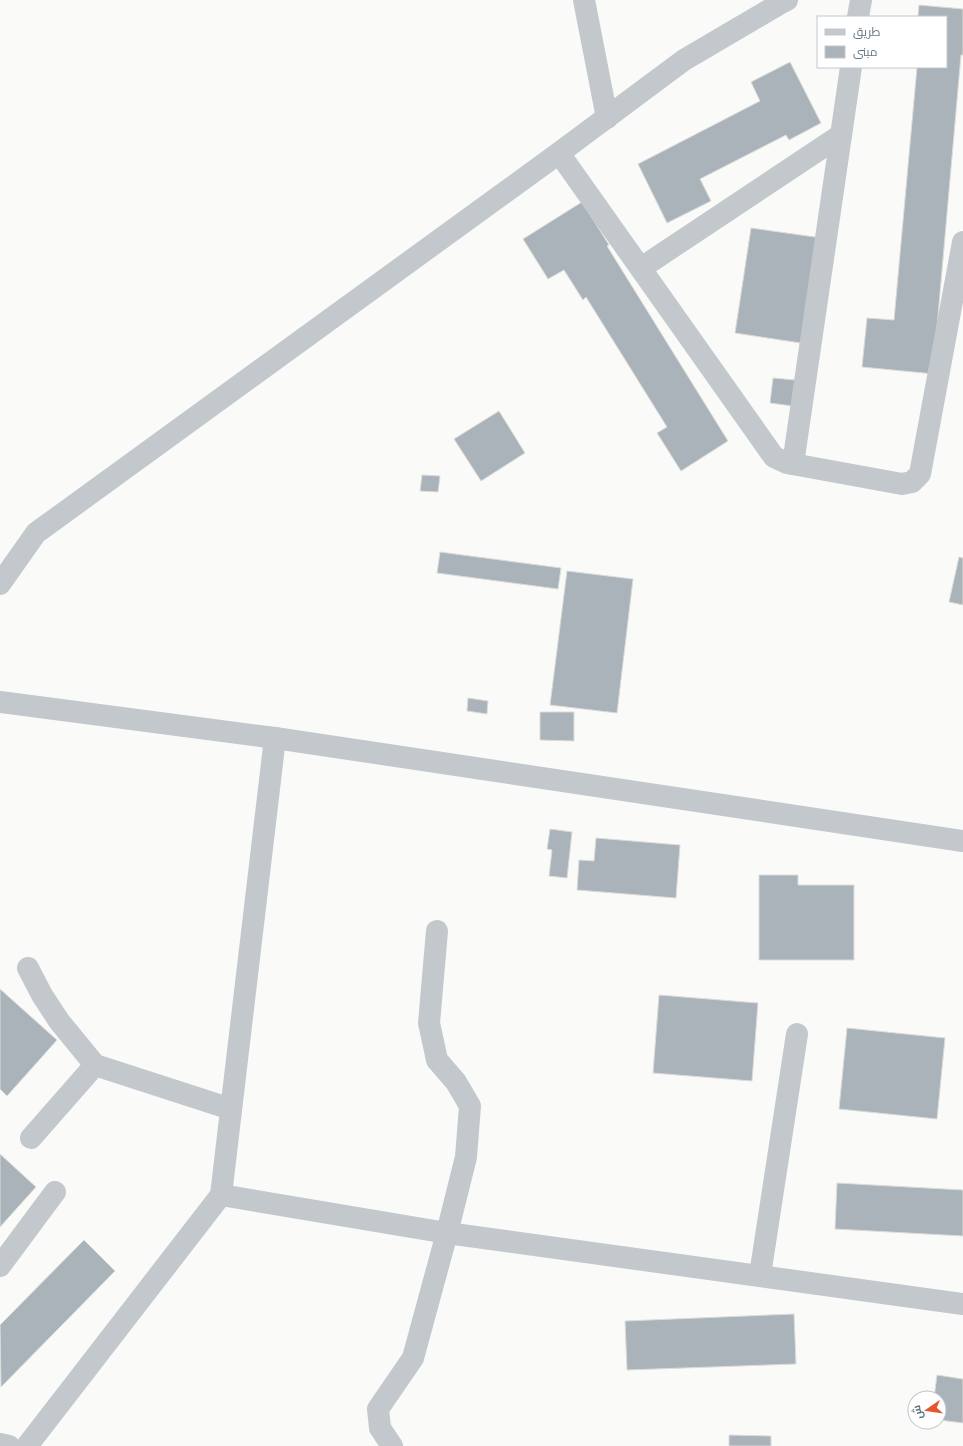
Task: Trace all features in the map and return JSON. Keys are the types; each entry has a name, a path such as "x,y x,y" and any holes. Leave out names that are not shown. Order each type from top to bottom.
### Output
{"street":[{"path":"584,0 607,118"},
{"path":"0,584 36,533 607,118 684,60 787,0"},
{"path":"858,16 861,0"},
{"path":"793,464 851,68"},
{"path":"641,268 841,136"},
{"path":"559,153 774,457 793,464 902,484 912,482 920,474 963,242"},
{"path":"0,702 275,738 963,841"},
{"path":"27,1446 221,1195 275,738"},
{"path":"392,1446 380,1428 378,1409 413,1358 448,1233 466,1157 470,1106 456,1082 438,1060 429,1023 438,931"},
{"path":"28,968 42,995 59,1021 95,1065 231,1109"},
{"path":"760,1275 797,1034"},
{"path":"31,1138 95,1065"},
{"path":"0,1266 55,1192"},
{"path":"221,1195 448,1233 963,1304"},
{"path":"0,1444 9,1446"}],"building":[{"path":"919,5 963,9 963,55 961,55 934,374 862,367 867,318 894,320 917,68 947,68 947,16 918,16"},
{"path":"790,62 821,123 789,140 786,135 700,179 711,201 667,223 638,164 760,101 751,82"},
{"path":"582,202 609,245 607,246 728,441 681,471 657,433 667,427 586,297 583,300 564,270 548,279 523,239"},
{"path":"751,228 822,238 807,344 735,333"},
{"path":"773,378 795,380 792,406 770,403"},
{"path":"499,411 525,453 481,481 454,439"},
{"path":"422,475 440,476 438,492 420,491"},
{"path":"440,552 561,568 558,589 437,573"},
{"path":"959,557 963,558 963,605 949,602"},
{"path":"567,571 633,579 617,713 550,705"},
{"path":"468,698 488,701 487,714 467,711"},
{"path":"540,712 574,712 574,741 540,740"},
{"path":"550,829 572,832 567,878 549,876 552,850 547,849"},
{"path":"596,838 680,845 676,898 577,890 579,860 594,861"},
{"path":"759,875 798,875 798,885 854,885 854,960 759,960"},
{"path":"0,989 57,1040 7,1096 0,1089"},
{"path":"659,995 758,1003 752,1081 653,1073"},
{"path":"847,1028 945,1038 937,1119 839,1109"},
{"path":"0,1154 36,1187 0,1227"},
{"path":"837,1183 963,1190 963,1236 835,1229"},
{"path":"84,1240 115,1271 1,1387 0,1325"},
{"path":"794,1314 796,1364 627,1370 625,1321"},
{"path":"937,1375 963,1379 963,1423 947,1421 947,1390 935,1390"},
{"path":"729,1435 771,1436 771,1446 729,1446"}]}
